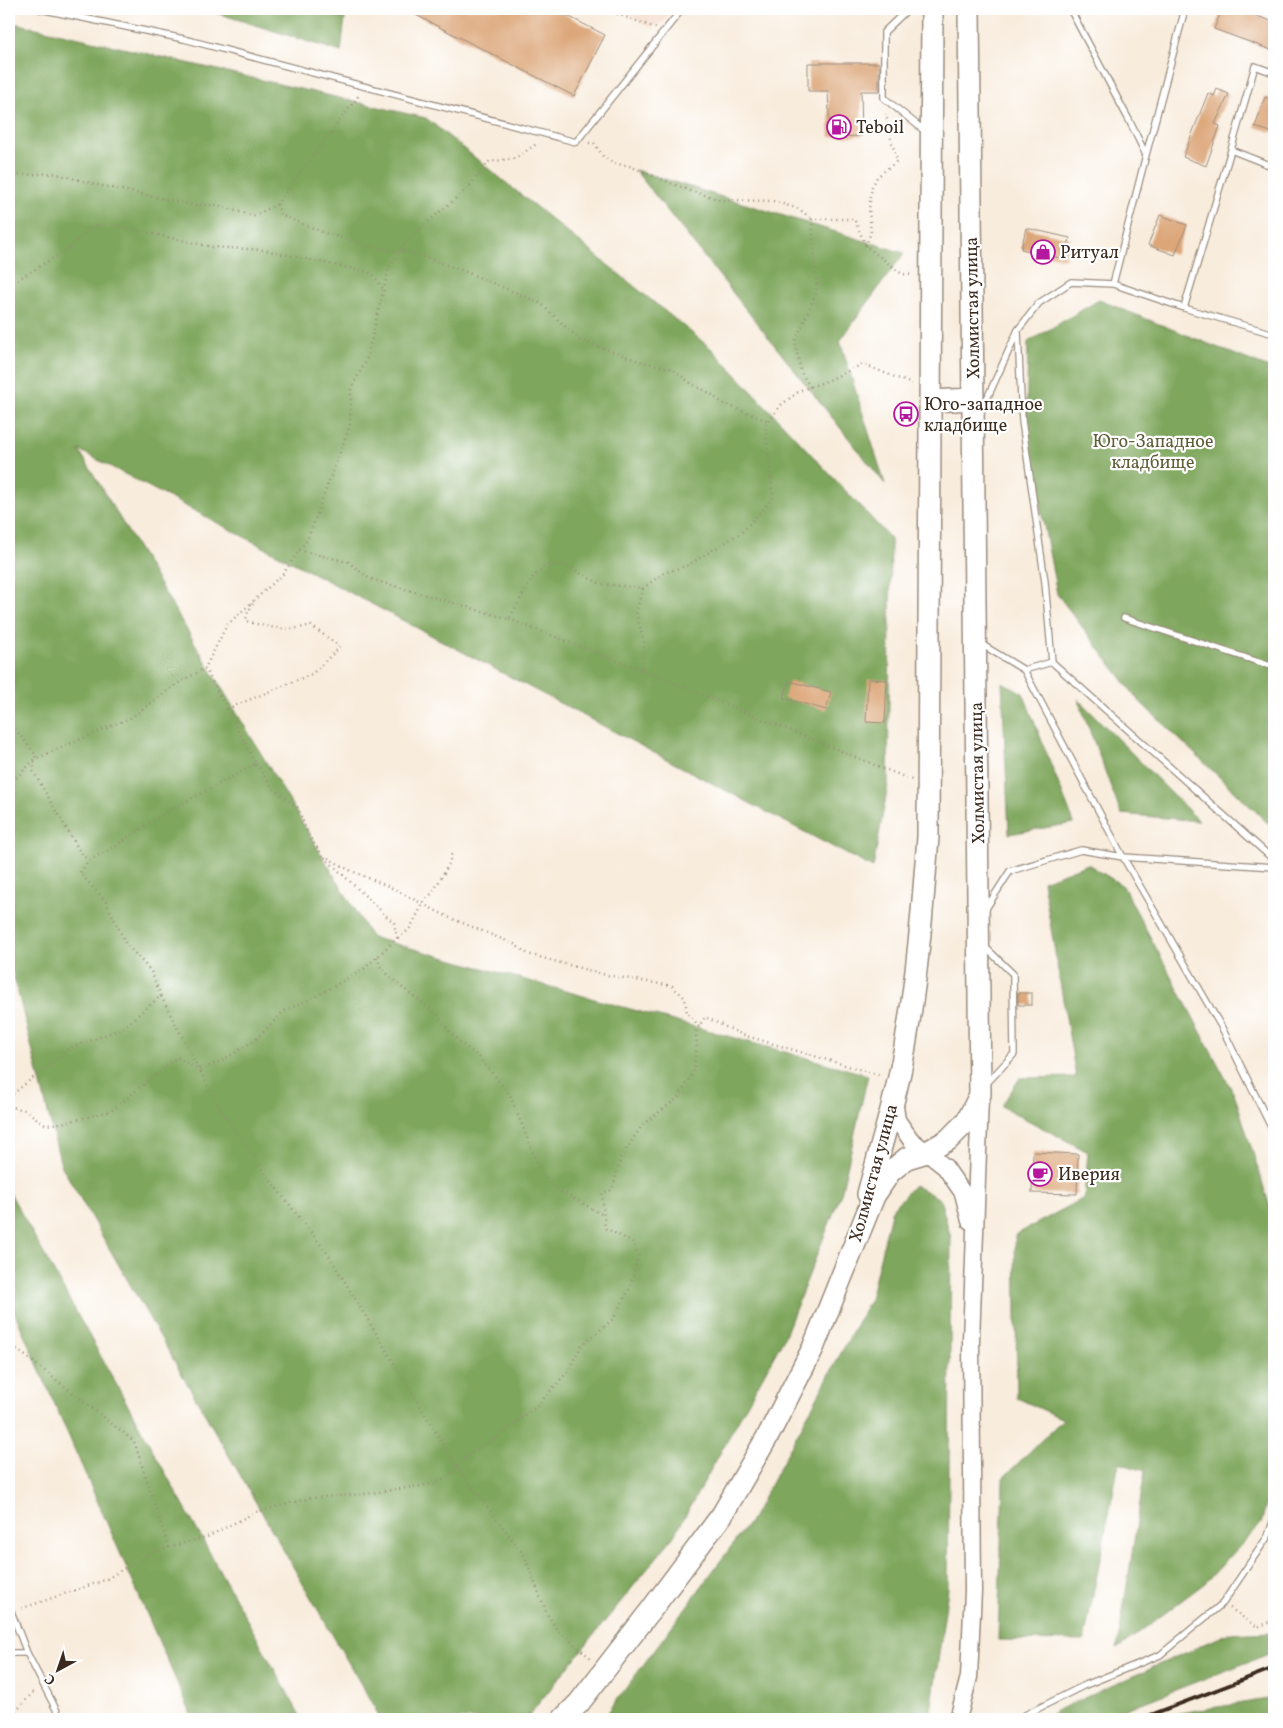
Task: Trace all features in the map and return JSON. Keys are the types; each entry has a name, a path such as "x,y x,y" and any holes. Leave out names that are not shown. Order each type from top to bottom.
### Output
{"highway":[{"name":"Холмистая улица","path":"852,1252 896,1090 907,1035 922,921 928,837 932,9"},
{"name":"Холмистая улица","path":"852,1252 874,1196 890,1172 907,1158 926,1152 948,1140 967,1121 980,1093 968,9"},
{"path":"930,396 973,399"},
{"path":"562,1719 579,1703 605,1670 722,1515 769,1434 813,1348 852,1252"}],"main road":[{"path":"896,1090 897,1120 911,1140 944,1167 962,1193 970,1218 975,1258"},
{"path":"958,1719 969,1677 973,1591 972,1340 980,1093"}],"lane":[{"path":"40,9 184,39 576,142 682,9"},
{"path":"908,9 884,32 884,98 931,136"},
{"path":"1112,284 1185,9"},
{"path":"1071,10 1146,155"},
{"path":"1184,308 1256,66 1274,73"},
{"path":"1230,150 1274,167"},
{"path":"973,430 1018,330 1039,303 1071,282 1112,284 1184,308 1274,334"},
{"path":"1018,330 1022,421 1045,582 1052,662 1274,860"},
{"path":"1124,618 1274,667"},
{"path":"975,640 1024,670 1123,857 1222,1028 1272,1128 1274,1138"},
{"path":"1024,670 1052,662"},
{"path":"978,920 1010,871 1081,850 1123,857 1274,867"},
{"path":"978,942 1013,974 1014,1045 1014,1054 980,1093"},
{"path":"1017,1719 1083,1686 1160,1654 1223,1603 1268,1536 1274,1519"},
{"path":"10,1609 27,1653 60,1719"},
{"path":"9,1654 27,1653"}],"path":[{"path":"603,9 665,31"},
{"path":"9,176 54,173 94,184 192,205 216,205 254,216 277,204 366,87"},
{"path":"866,246 871,232 868,209 872,187 877,177 898,161 889,132 884,98"},
{"path":"9,785 35,759 132,717 177,684 205,668 227,625 283,574 308,538 350,425 351,388 366,361 388,268 410,237 468,188 488,162 516,158 531,147 553,136"},
{"path":"576,142 594,143 603,156 614,164 627,165 688,190 721,200 773,201 799,209 812,219 854,219 866,246 902,274 930,277"},
{"path":"277,204 281,215 325,233 380,249 400,251 464,271 540,303 580,340 639,361 673,369 693,385 710,393 722,403 768,421"},
{"path":"810,387 801,372 795,342 817,291 812,219"},
{"path":"9,286 68,249 93,224 114,226 212,247 264,250 372,273 383,289"},
{"path":"642,670 644,642 636,612 643,588 664,573 688,565 742,532 773,498 765,425 781,405 801,390 863,364 930,396"},
{"path":"299,550 348,562 370,579 509,619 642,670 928,787"},
{"path":"509,619 533,577 547,565 564,565 601,584 643,588"},
{"path":"227,709 312,674 338,649 338,646 310,625 298,630 277,629 246,621 247,614 257,597"},
{"path":"205,668 256,764 273,788 298,807 310,838 323,856 394,923 397,938"},
{"path":"9,721 36,755 32,771 79,850 88,860"},
{"path":"256,764 163,814 114,847 88,860 80,873 106,902 126,944 151,971 161,996 218,1106 273,1184 328,1254 457,1467 524,1556 547,1614 558,1631 605,1670"},
{"path":"199,1070 220,1062 255,1040 284,1011 315,997 365,968 397,938 409,930 422,904 433,892 449,864 452,852"},
{"path":"323,856 448,917 514,944 528,954 606,974 672,986 685,998 687,1013 698,1026"},
{"path":"377,957 381,968 400,986 437,1014 448,1030 478,1056 510,1095 540,1170 555,1188 604,1215"},
{"path":"9,1097 70,1048 121,1029 161,996"},
{"path":"10,1609 105,1580 152,1552 207,1538 256,1512 310,1498 365,1494 432,1484 449,1476 468,1456 500,1435 537,1406 568,1371 581,1346 613,1319 630,1288 638,1256 634,1243 605,1228 602,1193 612,1190 620,1158 642,1125 678,1098 693,1073 697,1046 696,1031 705,1017 743,1035 896,1090"},
{"path":"9,1106 25,1110 46,1125 67,1122 111,1111 177,1057 199,1070"},
{"path":"9,1344 134,1441 169,1548"},
{"path":"1223,1603 1257,1626 1274,1621"},
{"path":"9,1719 42,1682"}],"shaded area":[{"path":"621,9 673,9 661,24 650,28"}],"green space":[{"path":"204,9 346,9 341,52"},
{"path":"9,24 19,24 426,118 713,350 891,539 888,785 873,868 79,450 371,937 868,1075 841,1194 784,1338 674,1536 526,1719 381,1719 61,1165 9,957"},
{"path":"635,170 904,253 840,341 885,484"},
{"name":"Юго-Западное кладбище","path":"1099,300 1274,370 1274,829 1139,701 1057,594 1026,431 1028,342"},
{"path":"1002,682 1023,693 1074,823 1009,834"},
{"path":"1078,699 1199,821 1121,814"},
{"path":"1088,864 1123,886 1235,1096 1271,1210 1274,1231 1274,1475 1261,1524 1205,1583 1117,1649 1145,1471 1119,1463 1084,1641 998,1640 1003,1478 1063,1419 1017,1398 1015,1235 1084,1198 1088,1152 1001,1106 1020,1078 1076,1077 1043,881"},
{"path":"914,1185 940,1199 951,1238 948,1589 930,1719 603,1719 753,1517 870,1299 892,1209"},
{"path":"9,1191 302,1719 193,1719 9,1300"},
{"path":"1274,1632 1274,1652 1100,1719 1046,1719 1055,1711 1227,1634"},
{"path":"1274,1698 1274,1719 1142,1719"}],"building":[{"path":"404,9 554,9 605,35 574,96"},
{"path":"1222,9 1237,9 1274,22 1274,51 1214,29"},
{"path":"808,63 879,63 879,91 861,91 862,136 830,137 828,91 808,91"},
{"path":"1217,89 1229,94 1215,124 1220,126 1206,166 1183,157 1208,93 1214,96"},
{"path":"1265,97 1274,100 1274,133 1255,127"},
{"path":"1160,215 1187,225 1175,255 1148,245"},
{"path":"1026,228 1070,238 1065,259 1021,249"},
{"path":"868,679 887,680 885,723 866,722"},
{"path":"789,681 831,692 826,710 784,698"},
{"path":"1018,993 1032,993 1032,1005 1018,1005"},
{"path":"1033,1152 1078,1154 1077,1194 1032,1193"}],"railway":[{"path":"1140,1719 1274,1668"}],"place":[{"name":"Teboil","path":"839,127"},
{"name":"Ритуал","path":"1043,252"},
{"name":"Юго-западное кладбище","path":"906,414"},
{"name":"Иверия","path":"1040,1174"}]}
